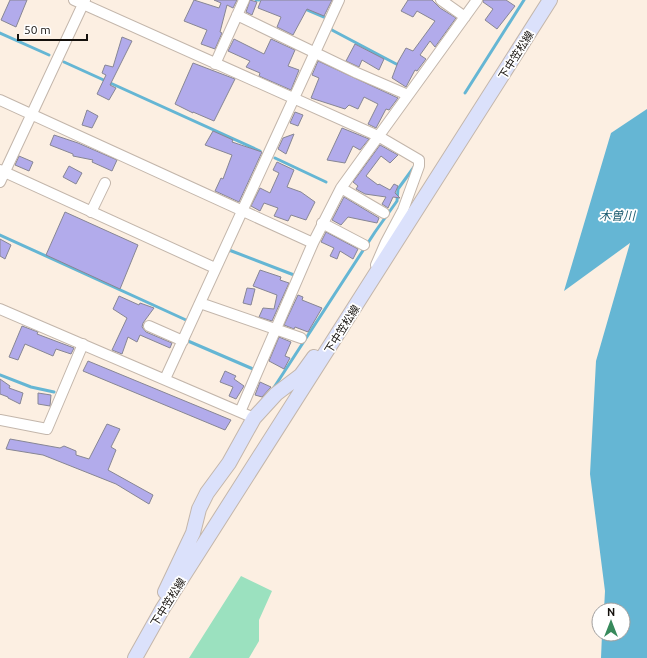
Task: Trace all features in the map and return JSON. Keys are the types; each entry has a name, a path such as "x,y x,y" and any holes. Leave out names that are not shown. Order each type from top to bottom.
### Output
{"main road":[{"name":"下中笠松線","path":"135,658 163,608 342,330 550,0"},
{"path":"163,608 163,594 193,533 199,509 207,493 229,463 254,418 276,394 301,375 330,336 342,330"}],"street":[{"path":"214,64 244,0"},
{"path":"165,380 339,0"},
{"path":"441,0 465,16"},
{"path":"240,412 322,223 341,188 477,0"},
{"path":"0,182 2,171 30,114 81,1 214,64 378,136 419,160 419,166 404,210 386,242 374,269 375,276"},
{"path":"237,15 357,73 408,95"},
{"path":"0,100 243,209 313,243"},
{"path":"2,171 215,268"},
{"path":"91,212 105,183"},
{"path":"341,188 384,213"},
{"path":"322,223 364,245"},
{"path":"200,303 301,338"},
{"path":"0,309 254,418"},
{"path":"149,326 183,341"},
{"path":"0,420 47,429 83,344"}],"green space":[{"path":"241,576 272,591 259,620 259,641 249,658 189,658"}],"water":[{"name":"木曽川","path":"647,109 647,658 601,658 602,642 631,642 631,602 604,602 605,591 590,474 596,361 630,243 564,291 611,133"}],"building":[{"path":"10,0 27,0 16,27 1,20"},
{"path":"194,0 219,8 221,3 214,0 237,0 233,8 227,5 220,32 222,33 215,49 201,44 207,30 184,21"},
{"path":"250,0 257,2 252,15 246,12"},
{"path":"261,0 332,0 324,16 307,9 293,35 277,27 281,17 258,8"},
{"path":"408,0 432,0 440,8 456,18 435,47 430,41 420,55 426,59 417,71 415,70 406,87 392,78 398,62 406,48 413,51 435,21 417,11 413,17 401,11"},
{"path":"483,0 506,0 515,6 497,29 485,20 493,9 483,2"},
{"path":"122,37 132,41 110,85 116,88 109,100 97,94 106,75 102,73 105,65 113,67"},
{"path":"234,39 264,54 271,39 295,50 288,66 299,70 291,90 259,76 260,73 246,67 250,61 228,51"},
{"path":"355,44 384,59 379,70 362,60 359,67 346,61"},
{"path":"318,61 398,98 389,110 386,109 376,128 368,124 378,104 364,97 358,109 349,105 345,109 311,98 319,78 312,75"},
{"path":"193,63 235,79 214,121 175,104"},
{"path":"87,110 98,116 92,128 82,125"},
{"path":"295,112 303,115 298,126 290,123"},
{"path":"342,128 369,139 360,150 353,146 345,163 327,160"},
{"path":"213,131 233,140 232,142 262,152 239,202 215,191 221,178 223,179 232,155 205,145"},
{"path":"294,134 286,154 278,149 283,138"},
{"path":"54,135 78,143 117,160 112,171 92,162 93,160 73,156 73,154 50,145"},
{"path":"380,145 398,155 390,163 381,156 366,176 378,185 379,184 390,190 394,184 398,186 395,193 400,198 393,197 388,208 382,204 386,197 365,194 356,189 358,186 353,182"},
{"path":"19,156 33,162 29,171 15,165"},
{"path":"277,162 294,170 287,187 301,192 315,202 306,220 291,215 288,221 274,216 278,208 264,203 260,211 251,206 260,188 270,193 279,173 273,170"},
{"path":"69,166 82,173 76,184 63,177"},
{"path":"344,197 379,218 377,223 348,217 341,225 332,220"},
{"path":"65,212 138,245 120,289 46,255"},
{"path":"326,232 358,249 353,259 340,251 337,259 330,256 334,248 321,242"},
{"path":"0,239 11,245 5,259 0,256"},
{"path":"260,270 281,277 280,280 289,283 272,321 259,317 263,308 274,309 277,295 253,286"},
{"path":"247,288 255,289 251,305 243,303"},
{"path":"298,295 303,297 302,300 322,308 308,332 284,325"},
{"path":"119,296 139,305 140,303 154,308 143,323 142,327 146,332 172,343 170,348 140,335 137,342 128,337 122,354 112,350 127,318 113,309"},
{"path":"22,326 38,332 37,334 74,348 71,354 56,349 53,356 25,344 18,360 9,357"},
{"path":"279,337 291,342 285,356 290,358 284,369 269,361"},
{"path":"88,361 231,420 225,430 83,371"},
{"path":"225,371 236,376 234,379 244,386 236,399 229,396 233,387 220,382"},
{"path":"0,379 10,386 9,388 23,393 20,404 0,394"},
{"path":"260,382 271,387 262,397 255,395"},
{"path":"38,393 51,395 50,406 38,404"},
{"path":"107,424 120,429 111,447 116,450 108,470 153,495 149,504 116,484 43,455 6,449 10,439 60,448 64,446 76,451 76,455 89,459"}],"waterway":[{"path":"465,93 524,0"},
{"path":"303,8 324,17"},
{"path":"331,28 330,29 400,66"},
{"path":"0,33 49,55"},
{"path":"64,62 260,151"},
{"path":"275,158 326,182"},
{"path":"273,389 375,232 397,201 398,189 414,167"},
{"path":"0,235 186,320"},
{"path":"228,252 229,250 294,275"},
{"path":"188,341 253,369"},
{"path":"0,375 31,387 54,392"}]}
